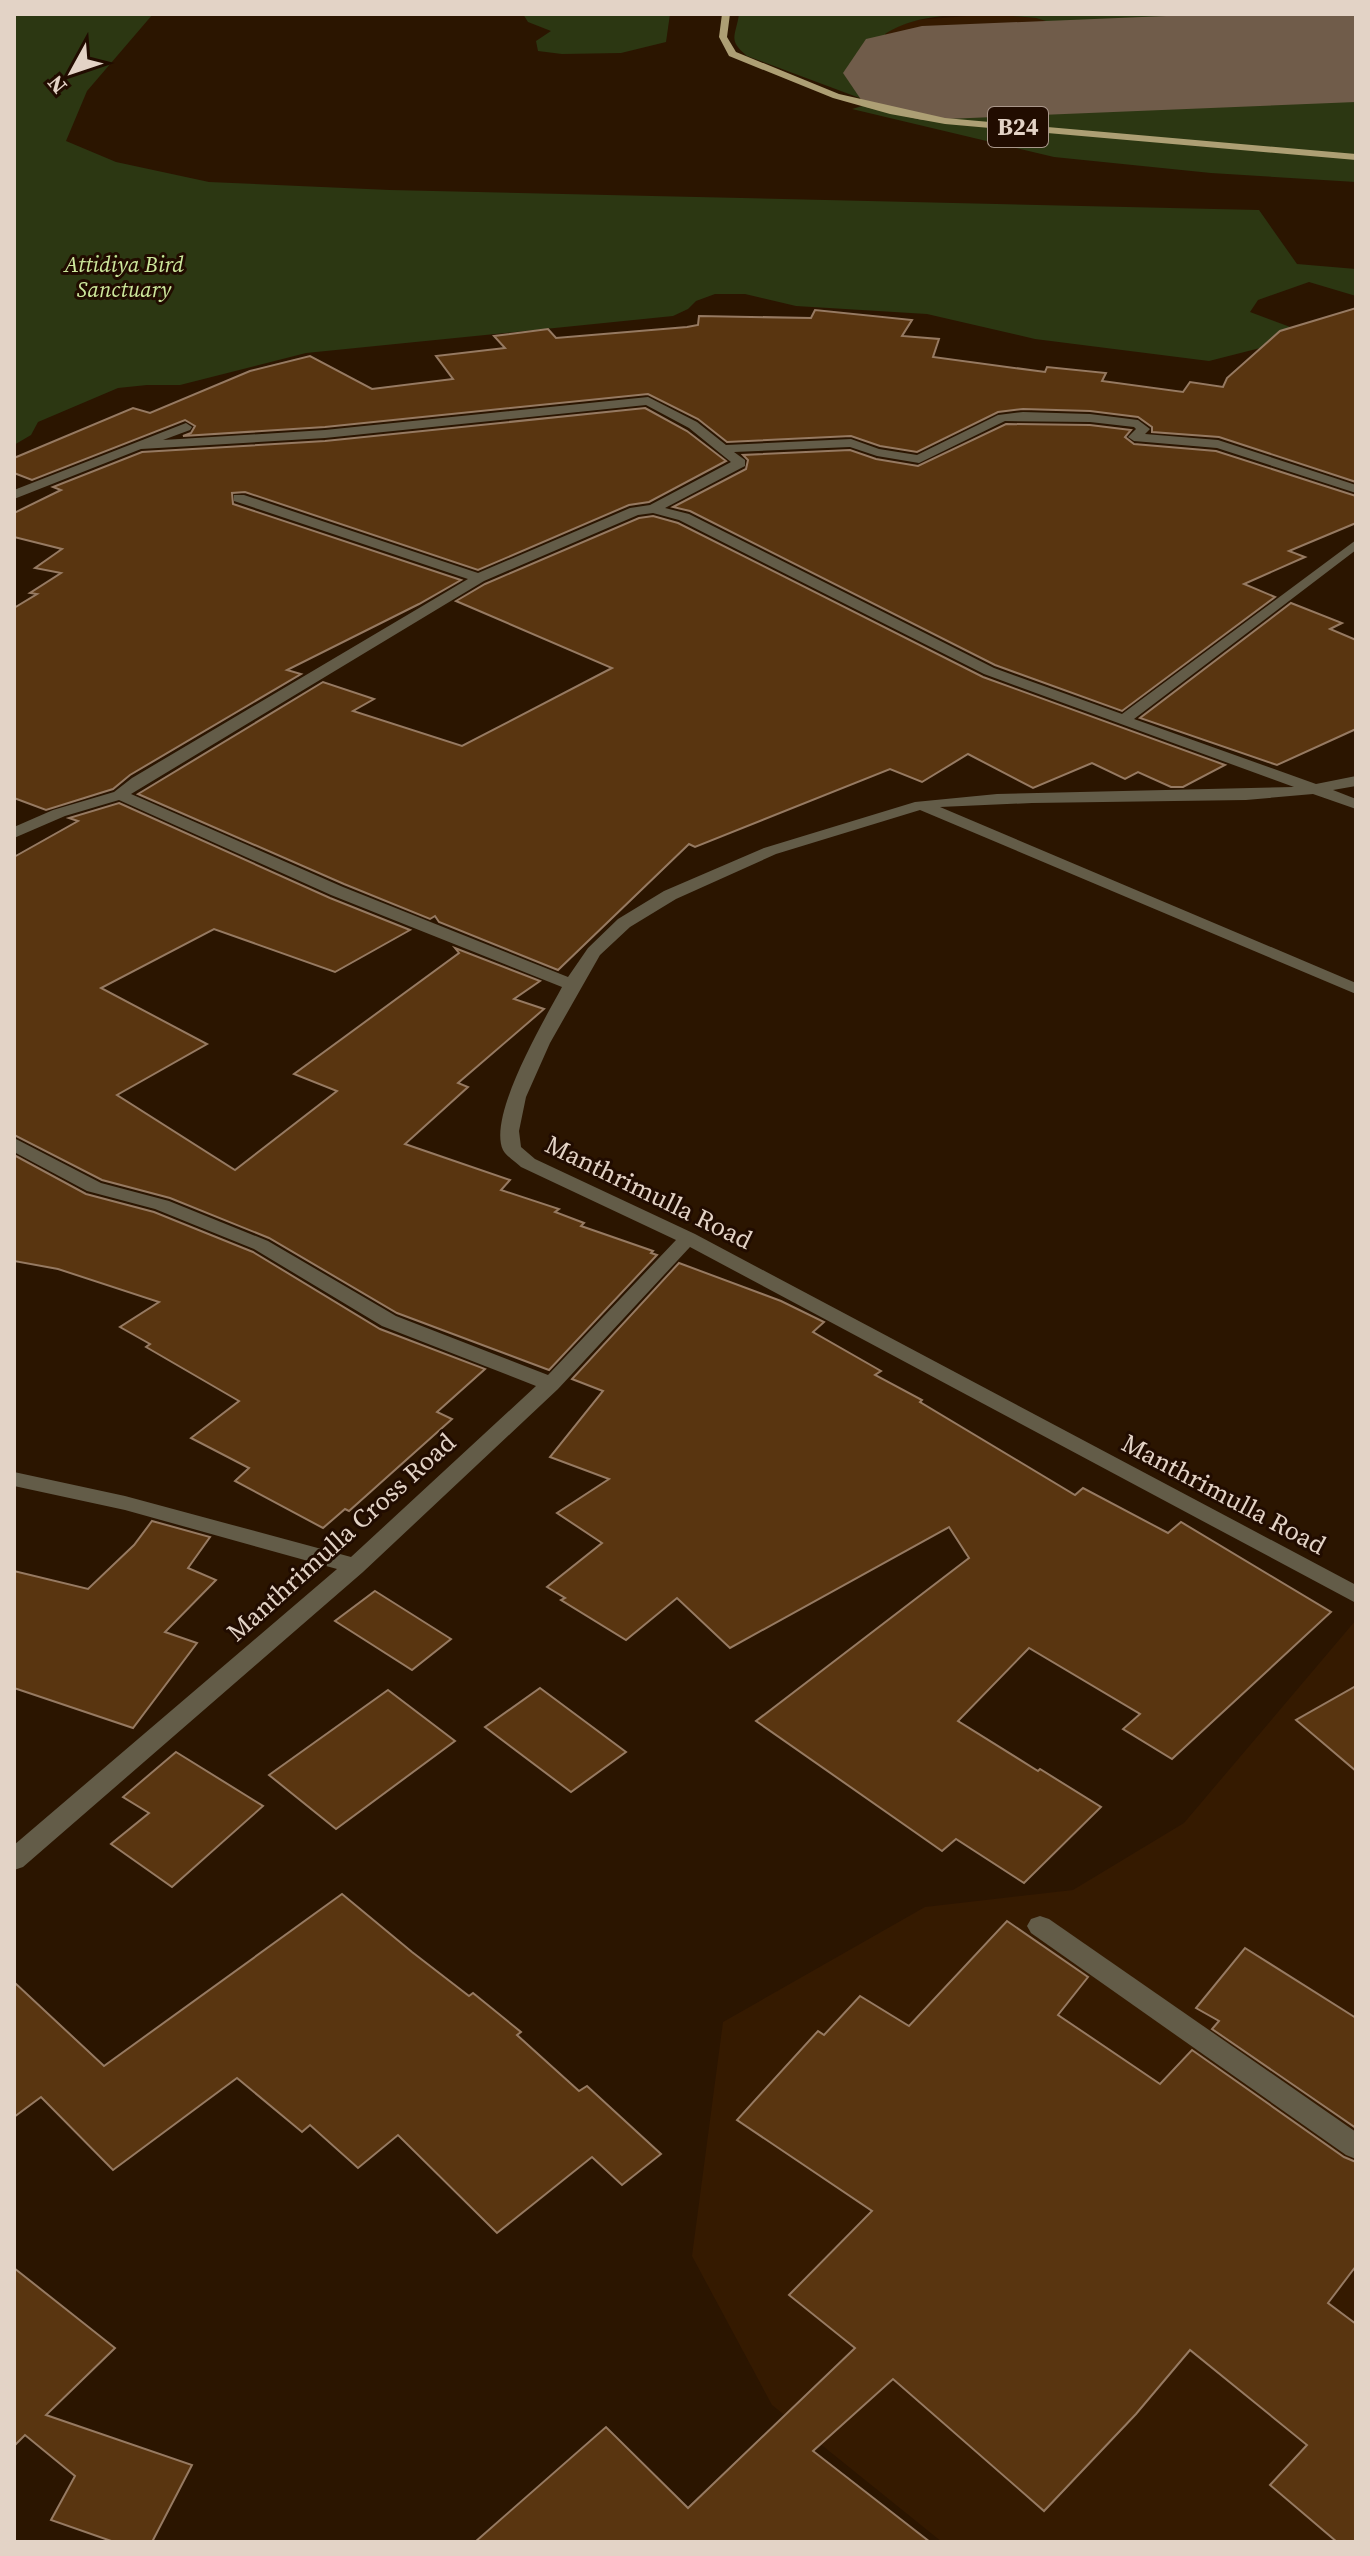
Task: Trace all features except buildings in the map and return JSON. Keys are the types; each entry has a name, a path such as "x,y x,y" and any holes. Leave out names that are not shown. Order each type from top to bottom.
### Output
{"main road":[{"name":"B24","path":"726,14 723,37 732,54 807,84 892,112 993,125 1356,157"}],"street":[{"path":"14,833 59,813 120,795 138,781 479,578 618,517 653,509 740,463 693,425 648,401 325,434 133,446"},
{"path":"722,449 851,443 877,452 919,459 1002,418 1090,418 1138,424 1144,429 1134,437 1218,444 1356,489"},
{"path":"14,495 186,427"},
{"path":"239,498 479,578"},
{"path":"653,509 684,517 989,671 1356,804"},
{"path":"1123,720 1356,544"},
{"path":"1319,790 1356,781"},
{"name":"Manthrimulla Road","path":"1319,790 1126,799 967,800 921,805 784,846 670,895 624,923 594,952 572,985 517,1097 510,1131 512,1149 528,1163 688,1238 1356,1595"},
{"path":"120,795 337,891 572,985"},
{"path":"921,805 1356,989"},
{"path":"14,1144 94,1187 162,1205 261,1245 389,1321 551,1384"},
{"name":"Manthrimulla Cross Road","path":"14,1860 355,1566 551,1384 688,1238"},
{"path":"14,1479 125,1503 355,1566"},
{"path":"1040,1926 1356,2147"}],"shaded area":[{"path":"990,14 1036,18 1071,26 1095,33 1113,44 893,53 885,43 885,34 897,26 918,20"},
{"path":"1356,1620 1356,2542 942,2542 772,2405 692,2256 723,2022 925,1907 1073,1890 1184,1823"}],"green space":[{"name":"Attidiya Bird Sanctuary","path":"14,14 153,14 87,91 66,141 116,162 209,182 390,190 1259,210 1297,264 1356,269 1356,296 1309,282 1258,300 1250,312 1301,331 1264,347 1209,361 1035,339 927,314 796,306 745,294 715,294 696,301 673,316 306,353 180,385 118,388 38,422 31,435 14,445"},
{"path":"523,14 670,14 666,42 621,53 562,54 538,51 536,41 551,31 528,22"},
{"path":"739,14 967,14 914,21 885,34 896,60 933,98 1356,81 1356,182 1211,173 1054,157 852,109 873,103 747,56 741,51 735,41"},
{"path":"990,14 1356,14 1356,29 1103,38 1036,18"}],"runway":[{"path":"922,73 1356,55"}]}
